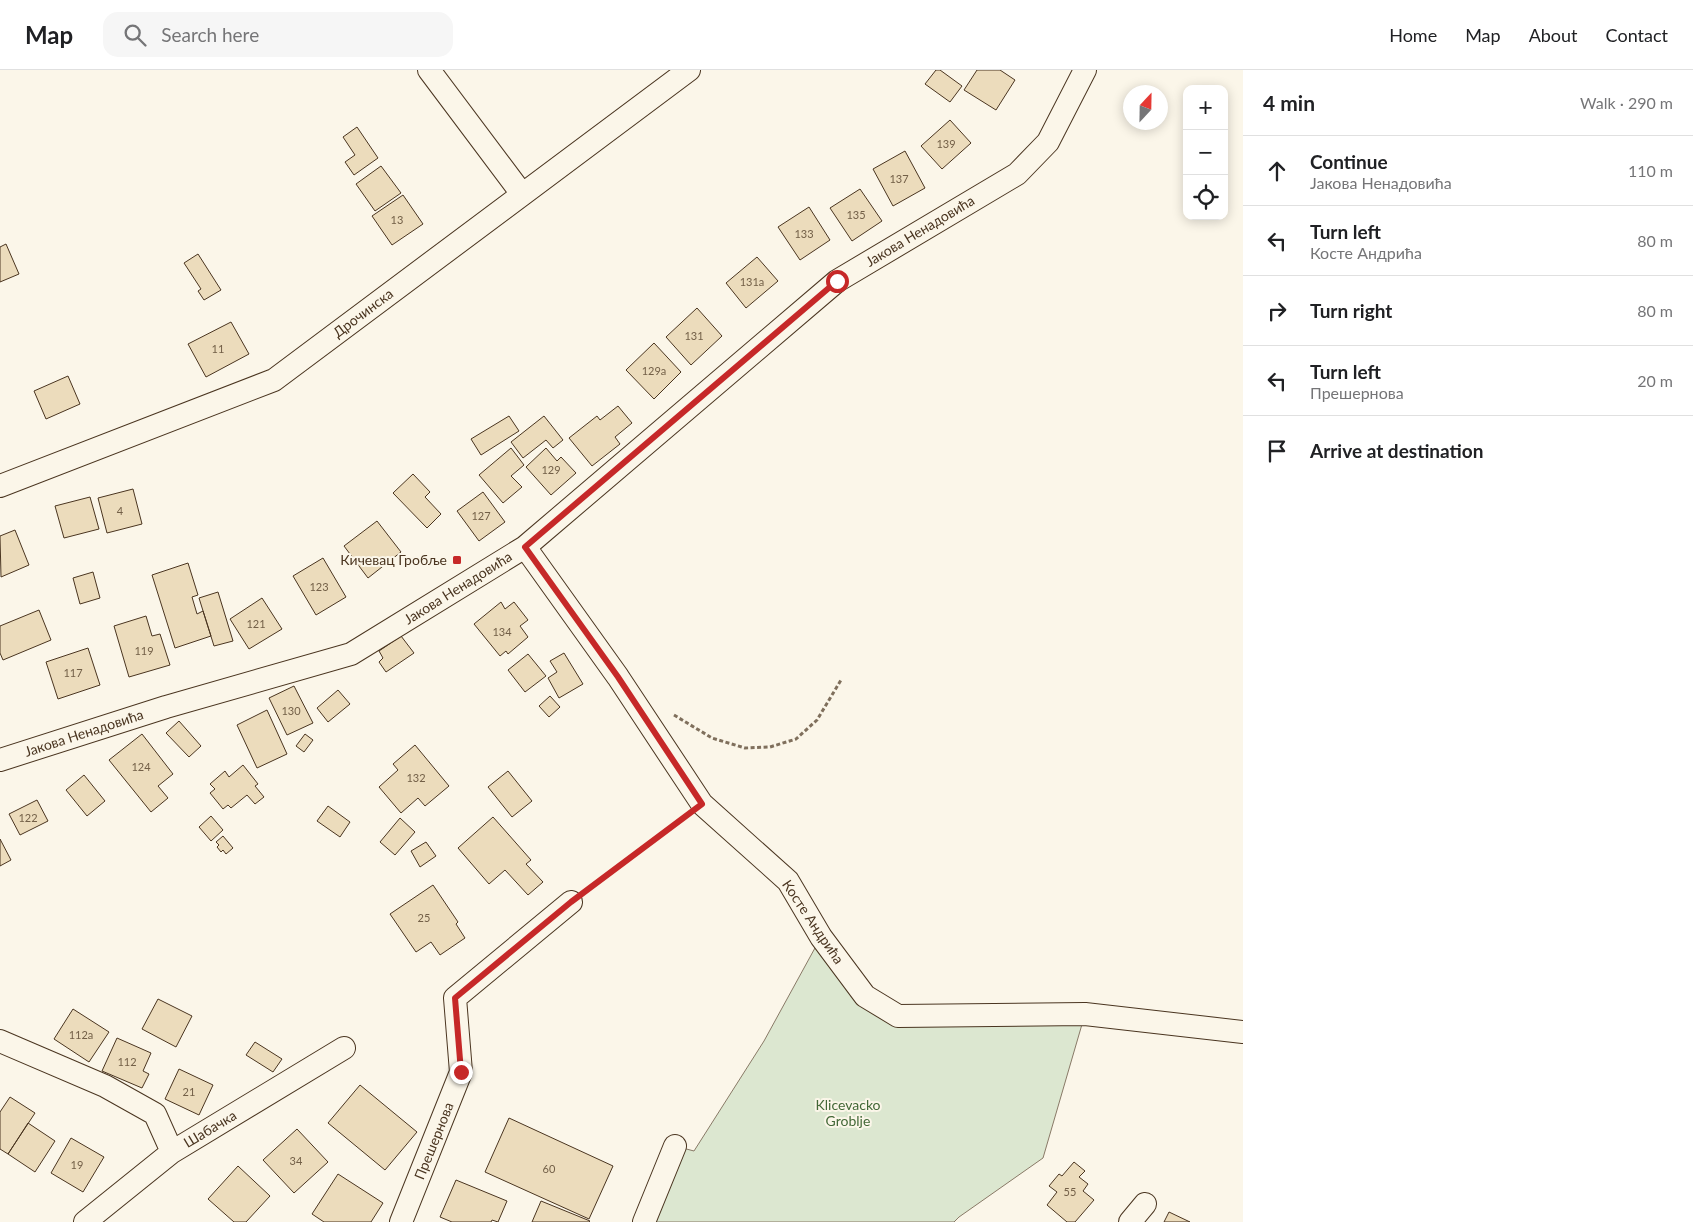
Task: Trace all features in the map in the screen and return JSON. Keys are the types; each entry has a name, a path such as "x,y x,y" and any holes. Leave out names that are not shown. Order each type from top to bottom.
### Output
{"street":[{"path":"429,70 522,194"},
{"name":"Дрочинска","path":"0,486 274,380 689,70"},
{"name":"Јакова Ненадовића","path":"0,760 166,707 351,654 525,547 837,281 1017,174 1048,142 1086,70"},
{"name":"Косте Андрића","path":"525,547 618,677 702,804 788,881 821,937 865,996 898,1016 1085,1014 1243,1032"},
{"name":"Прешернова","path":"401,1222 461,1072 455,998 571,902"},
{"path":"0,1041 105,1086 155,1114 172,1152"},
{"name":"Шабачка","path":"84,1222 172,1152 344,1048"},
{"path":"644,1222 675,1146"},
{"path":"1130,1222 1145,1204"}],"path":[{"path":"668,711 683,722 712,738 745,748 770,746 796,739 817,720 841,680"},
{"path":"571,902 702,804"}],"green space":[{"name":"Klicevacko Groblje","path":"821,937 898,1016 1085,1014 1043,1158 954,1222 644,1222 675,1146 694,1151 764,1041"}],"building":[{"path":"936,70 940,70 962,86 950,102 925,84"},
{"path":"977,70 1000,70 1015,80 996,110 964,90"},
{"path":"950,120 971,143 942,169 921,146"},
{"path":"357,127 378,158 354,175 345,162 355,155 343,137"},
{"path":"905,151 925,188 893,206 873,169"},
{"path":"381,166 401,193 375,211 356,184"},
{"path":"860,189 882,221 852,241 830,208"},
{"path":"403,195 423,224 392,245 372,216"},
{"path":"809,207 830,240 800,260 778,227"},
{"path":"6,244 19,274 0,282 0,247"},
{"path":"198,254 221,290 204,300 198,291 201,289 184,263"},
{"path":"757,257 778,281 746,308 726,283"},
{"path":"697,308 722,336 691,365 666,337"},
{"path":"231,322 249,354 206,377 188,344"},
{"path":"654,343 681,372 654,399 626,370"},
{"path":"68,376 80,404 46,419 34,391"},
{"path":"618,406 632,423 615,437 620,444 592,466 569,438 597,416 600,420"},
{"path":"509,416 519,431 481,455 471,439"},
{"path":"544,416 563,440 553,448 546,440 523,458 511,442"},
{"path":"511,448 524,465 511,476 522,487 503,503 479,475"},
{"path":"546,448 557,461 561,457 576,473 551,495 526,467"},
{"path":"413,474 430,492 425,497 441,514 427,528 393,493"},
{"path":"133,489 142,524 107,533 98,498"},
{"path":"483,492 505,522 479,541 457,511"},
{"path":"90,497 99,529 64,538 55,506"},
{"path":"377,521 401,552 368,578 344,546"},
{"path":"15,530 29,565 1,577 0,536"},
{"path":"323,558 346,597 316,615 293,576"},
{"path":"188,563 198,595 192,597 197,614 203,611 211,636 175,648 152,575"},
{"path":"93,572 100,598 80,604 73,578"},
{"path":"218,592 233,641 214,646 199,598"},
{"path":"262,598 282,629 249,649 230,619"},
{"path":"501,602 505,609 514,602 528,620 520,626 528,637 508,654 506,651 500,656 474,624"},
{"path":"39,610 51,640 3,660 0,653 0,626"},
{"path":"146,616 152,636 160,634 170,665 129,677 114,626"},
{"path":"401,636 414,653 386,672 379,662 383,658 379,651"},
{"path":"88,648 100,685 58,699 46,662"},
{"path":"564,653 583,684 559,698 548,678 557,672 550,661"},
{"path":"528,654 546,676 525,692 508,670"},
{"path":"294,686 313,723 287,735 269,698"},
{"path":"338,690 350,704 328,722 317,708"},
{"path":"550,696 560,707 549,717 539,706"},
{"path":"267,710 287,754 257,768 237,725"},
{"path":"179,721 201,746 189,757 166,733"},
{"path":"142,734 173,774 158,786 168,798 151,812 109,760"},
{"path":"305,734 313,740 304,752 296,746"},
{"path":"415,745 449,786 425,806 418,798 401,813 379,787 398,770 393,764"},
{"path":"243,765 258,784 255,786 264,797 255,804 247,795 231,808 228,805 223,809 210,793 215,789 210,784 225,771 229,777"},
{"path":"508,771 532,801 512,817 488,787"},
{"path":"84,775 105,801 87,816 66,790"},
{"path":"37,800 48,821 20,835 9,814"},
{"path":"328,806 350,822 340,837 317,821"},
{"path":"211,816 223,830 211,841 199,827"},
{"path":"493,817 531,860 526,864 543,882 528,895 505,870 489,884 458,848"},
{"path":"400,818 415,832 395,855 380,842"},
{"path":"223,836 233,848 226,854 223,850 221,852 216,842"},
{"path":"0,839 11,860 0,866"},
{"path":"426,842 436,856 420,867 411,851"},
{"path":"433,885 458,922 456,924 465,938 440,955 431,942 416,952 390,914"},
{"path":"158,999 192,1016 176,1047 142,1029"},
{"path":"73,1009 109,1032 89,1062 54,1039"},
{"path":"117,1038 151,1053 143,1071 149,1074 142,1088 102,1071"},
{"path":"255,1042 282,1059 273,1072 246,1055"},
{"path":"179,1069 213,1085 199,1115 165,1099"},
{"path":"360,1085 417,1132 385,1170 328,1123"},
{"path":"10,1097 35,1113 8,1154 0,1149 0,1112"},
{"path":"509,1118 613,1166 589,1219 485,1172"},
{"path":"28,1123 55,1141 35,1172 8,1154"},
{"path":"297,1129 328,1162 294,1193 263,1160"},
{"path":"71,1138 104,1157 83,1192 51,1173"},
{"path":"1074,1162 1085,1171 1079,1177 1088,1184 1083,1191 1094,1200 1075,1222 1067,1222 1047,1205 1057,1192 1049,1186 1059,1174 1062,1176"},
{"path":"238,1166 270,1196 246,1222 234,1222 208,1199"},
{"path":"338,1174 383,1203 371,1222 324,1222 312,1214"},
{"path":"456,1180 507,1201 498,1222 492,1220 491,1222 452,1222 440,1217"},
{"path":"541,1201 590,1221 532,1222"},
{"path":"1169,1212 1190,1222 1164,1222"}],"place":[{"name":"Кичевац Гробље","path":"457,560"}],"route":[{"path":"461,1072 455,998 571,902 702,804 618,677 525,547 837,281"}]}
